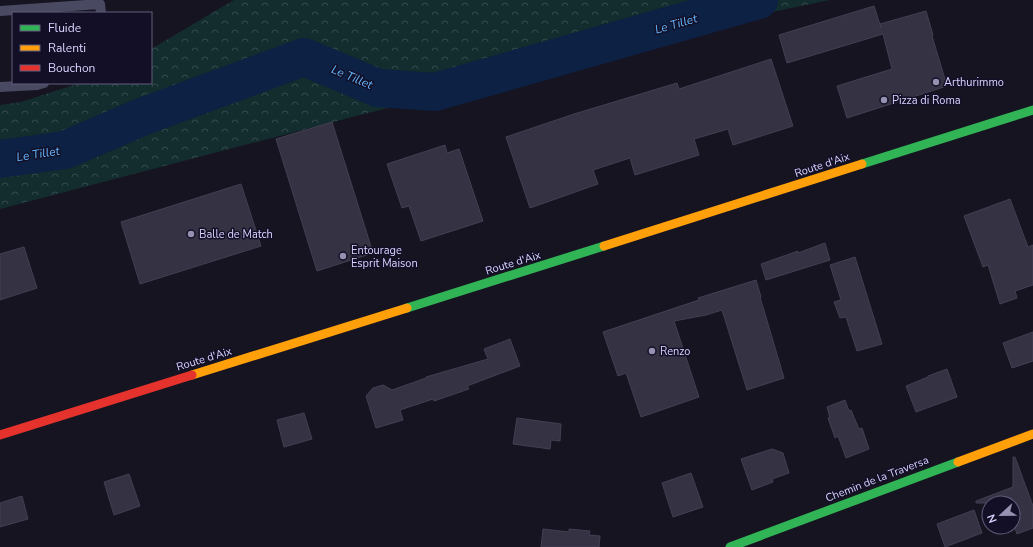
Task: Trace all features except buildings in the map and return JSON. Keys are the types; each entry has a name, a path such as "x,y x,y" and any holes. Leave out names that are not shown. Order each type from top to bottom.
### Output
{"main road":[{"name":"Route d'Aix","path":"0,435 530,270 1033,110"},
{"name":"Chemin de la Traversa","path":"730,547 1033,434"}],"lane":[{"path":"0,11 100,4 101,12"},
{"path":"0,87 40,84"}],"green space":[{"path":"234,0 830,0 772,12 356,116 0,209 0,105 21,102 77,84 152,84 152,48"}],"waterway":[{"name":"Le Tillet","path":"0,159 65,150 144,116 304,57 378,88 435,92 759,0"}],"traffic: fast":[{"path":"862,164 1033,110"},
{"path":"407,308 604,246"},
{"path":"730,547 958,462"}],"traffic: slow":[{"path":"604,246 862,164"},
{"path":"192,375 407,308"},
{"path":"958,462 1033,434"}],"traffic: jam":[{"path":"0,435 192,375"}],"place":[{"name":"Arthurimmo","path":"936,82"},
{"name":"Pizza di Roma","path":"884,100"},
{"name":"Balle de Match","path":"191,234"},
{"name":"Entourage Esprit Maison","path":"343,256"},
{"name":"Renzo","path":"652,351"}]}
